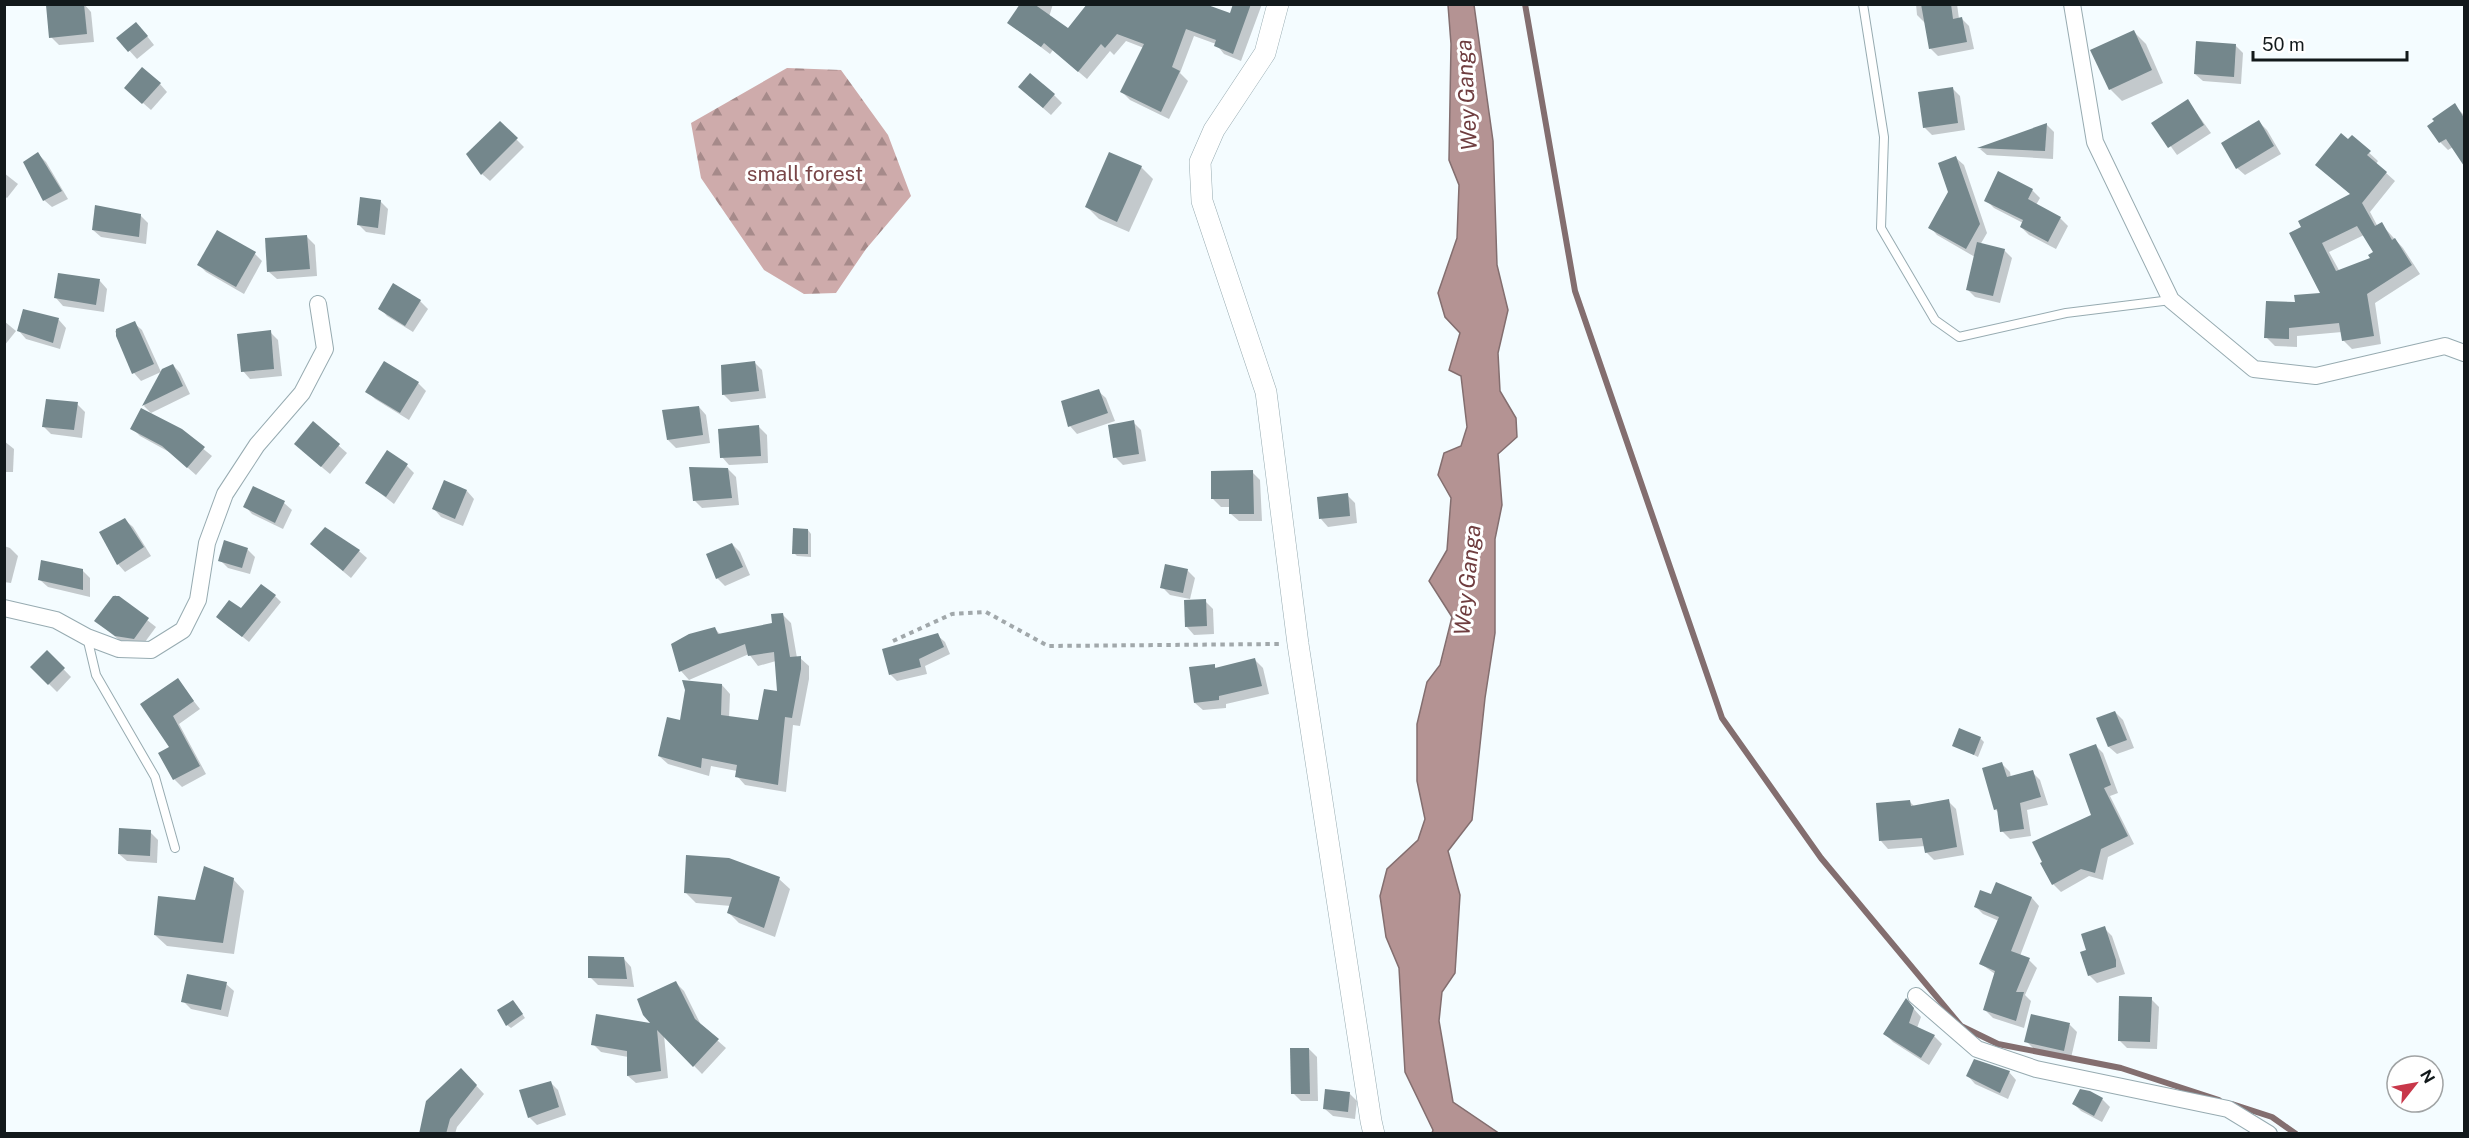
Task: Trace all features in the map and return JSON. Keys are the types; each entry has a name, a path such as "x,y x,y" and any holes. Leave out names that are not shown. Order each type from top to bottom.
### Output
{"street":[{"path":"1278,4 1265,53 1214,130 1200,162 1202,201 1266,392 1298,644 1374,1134"},
{"path":"2072,4 2095,142 2171,300 2254,369 2316,376 2445,346 2464,353"},
{"path":"4,608 56,620 87,637 119,649 151,650 183,630 198,600 207,543 225,494 256,445 302,393 325,349 318,304"},
{"path":"1916,996 1977,1049 2036,1069 2228,1108 2269,1134"}],"lane":[{"path":"1863,4 1884,137 1881,228 1935,320 1959,337 2066,313 2171,300"},
{"path":"87,637 96,675 155,777 175,848"}],"path":[{"path":"893,641 952,614 986,612 1048,646 1298,644"}],"green space":[{"name":"small forest","path":"787,68 841,70 888,135 911,196 866,249 836,293 804,294 764,270 701,178 691,123"}],"water":[{"name":"Wey Ganga","path":"1448,5 1474,5 1493,141 1497,265 1508,310 1498,353 1500,391 1516,418 1517,437 1498,454 1502,505 1495,539 1495,633 1485,698 1472,820 1448,851 1460,895 1455,973 1442,992 1439,1021 1453,1102 1500,1134 1432,1133 1433,1130 1405,1072 1399,968 1386,937 1380,896 1387,869 1418,840 1425,819 1417,781 1417,724 1427,682 1440,665 1452,617 1429,581 1447,550 1451,498 1438,475 1444,453 1461,446 1467,427 1461,376 1449,370 1460,333 1445,317 1438,293 1457,238 1459,185 1449,160 1451,44"}],"building":[{"path":"84,4 87,34 49,38 46,5"},
{"path":"1020,4 1034,4 1068,28 1087,4 1205,4 1230,13 1233,4 1251,4 1233,54 1214,46 1216,40 1186,29 1172,67 1180,71 1161,112 1120,92 1144,44 1117,34 1105,48 1101,44 1078,72 1044,43 1041,47 1007,23"},
{"path":"1921,4 1951,4 1953,19 1962,17 1967,42 1929,49"},
{"path":"136,22 148,36 128,52 116,38"},
{"path":"2134,30 2152,70 2109,90 2090,50"},
{"path":"2196,41 2236,44 2234,77 2194,74"},
{"path":"142,67 161,83 142,104 124,88"},
{"path":"1030,73 1055,94 1043,108 1018,87"},
{"path":"1953,87 1958,123 1923,128 1918,92"},
{"path":"2188,99 2204,125 2168,148 2151,123"},
{"path":"2455,103 2464,118 2464,166 2446,139 2439,143 2427,126 2434,121 2432,119"},
{"path":"2259,120 2274,146 2236,169 2221,143"},
{"path":"500,121 518,138 481,175 466,154"},
{"path":"2047,123 2045,151 1977,148"},
{"path":"2341,133 2348,139 2352,135 2371,151 2367,155 2387,172 2362,203 2375,226 2382,222 2392,240 2395,238 2412,265 2367,294 2374,336 2342,341 2339,323 2289,328 2289,339 2264,338 2266,301 2295,302 2294,295 2320,293 2289,233 2301,227 2298,221 2350,194 2315,165","holes":["2357,226 2373,252 2368,255 2370,258 2336,271 2322,243"]},
{"path":"38,152 62,191 43,201 23,162"},
{"path":"1109,152 1142,166 1117,222 1085,207"},
{"path":"1956,156 1980,224 1966,249 1928,228 1948,192 1938,163"},
{"path":"1998,171 2033,189 2028,199 2061,217 2048,242 2020,227 2023,220 1984,201"},
{"path":"360,197 381,200 378,228 357,225"},
{"path":"95,205 141,214 139,237 92,230"},
{"path":"217,230 256,252 236,287 197,265"},
{"path":"307,235 310,269 267,272 265,238"},
{"path":"1977,242 2005,249 1993,296 1966,290"},
{"path":"58,273 100,279 96,305 54,298"},
{"path":"393,283 421,300 405,326 378,309"},
{"path":"23,309 59,318 53,343 17,331"},
{"path":"135,321 154,364 132,374 116,336 116,329"},
{"path":"271,330 274,369 241,372 237,334"},
{"path":"384,361 419,382 400,413 365,392"},
{"path":"755,361 759,391 722,395 721,365"},
{"path":"173,364 183,386 142,406 162,369"},
{"path":"1099,389 1108,413 1068,427 1061,401"},
{"path":"46,399 78,402 74,430 42,427"},
{"path":"699,406 703,435 667,440 662,410"},
{"path":"141,408 182,429 205,447 187,468 162,446 130,429"},
{"path":"1134,420 1139,454 1113,458 1108,425"},
{"path":"313,421 340,444 321,467 294,444"},
{"path":"759,425 761,456 720,458 718,429"},
{"path":"387,450 408,464 386,497 365,483"},
{"path":"689,467 728,468 732,498 693,501"},
{"path":"1253,470 1254,514 1229,514 1229,499 1211,499 1211,471"},
{"path":"444,480 467,490 455,519 432,509"},
{"path":"253,486 285,501 275,523 243,507"},
{"path":"1348,493 1350,516 1319,519 1317,497"},
{"path":"125,518 144,547 117,565 99,532"},
{"path":"325,527 360,550 343,571 310,544"},
{"path":"793,528 808,529 808,554 792,554"},
{"path":"224,540 248,548 242,568 218,561"},
{"path":"732,543 743,567 716,579 706,554"},
{"path":"41,560 83,569 83,590 38,580"},
{"path":"1165,564 1188,569 1183,593 1160,588"},
{"path":"261,584 276,595 242,637 216,617 229,600 241,608"},
{"path":"113,596 119,596 149,618 134,639 115,636 94,621"},
{"path":"1206,599 1207,626 1185,627 1184,600"},
{"path":"783,613 790,657 801,656 801,669 792,718 785,717 778,785 735,777 737,765 702,758 701,768 658,756 667,717 680,720 685,690 682,680 722,684 721,715 758,720 764,689 777,691 774,652 748,656 745,644 679,672 671,644 689,634 715,627 718,634 772,623 771,614"},
{"path":"938,633 944,647 919,659 921,667 889,675 882,649"},
{"path":"47,650 65,668 48,685 30,667"},
{"path":"1255,658 1262,686 1219,696 1219,700 1194,703 1189,667 1215,664 1215,668"},
{"path":"178,678 194,701 173,716 200,766 173,780 158,753 169,747 140,704"},
{"path":"2115,711 2127,740 2108,747 2096,718"},
{"path":"1959,728 1981,737 1974,755 1952,746"},
{"path":"2096,744 2111,785 2104,788 2128,836 2101,849 2095,873 2081,869 2052,885 2032,842 2091,815 2069,754"},
{"path":"2002,762 2007,777 2033,770 2041,797 2020,803 2024,829 2000,832 1997,809 1994,810 1982,768"},
{"path":"1949,799 1957,847 1925,853 1922,838 1879,841 1876,803 1910,800 1911,806"},
{"path":"119,828 151,830 150,856 118,854"},
{"path":"686,855 729,858 780,877 764,928 727,913 732,897 684,893"},
{"path":"204,866 234,878 223,943 154,935 158,896 195,900"},
{"path":"1996,882 2032,897 2011,951 2030,958 2016,992 2024,992 2016,1021 1983,1010 1995,971 1979,964 1999,917 1974,907 1980,890 1991,894"},
{"path":"2105,926 2116,960 2116,967 2088,976 2080,952 2086,950 2081,934"},
{"path":"588,956 624,957 627,979 588,978"},
{"path":"187,974 227,982 221,1010 181,1002"},
{"path":"676,981 695,1019 719,1039 693,1067 657,1030 661,1071 627,1076 627,1051 591,1045 596,1014 650,1023 643,1015 637,999"},
{"path":"2119,996 2152,997 2150,1042 2118,1041"},
{"path":"1906,998 1914,1008 1909,1023 1935,1035 1921,1058 1883,1034"},
{"path":"513,1000 523,1014 506,1026 497,1010"},
{"path":"2031,1014 2070,1023 2064,1051 2024,1042"},
{"path":"1290,1048 1309,1048 1310,1094 1291,1094"},
{"path":"1974,1059 2010,1071 2000,1093 1966,1076"},
{"path":"461,1068 477,1085 450,1119 446,1134 419,1134 426,1101"},
{"path":"551,1081 559,1107 528,1118 519,1090"},
{"path":"1325,1089 1350,1092 1348,1112 1323,1109"},
{"path":"2080,1089 2103,1098 2094,1116 2072,1104"}],"waterway":[{"path":"1525,4 1575,291 1722,718 1821,858 1961,1026 1998,1044 2121,1068 2219,1100"},
{"path":"2232,1104 2272,1117 2296,1134"}]}
